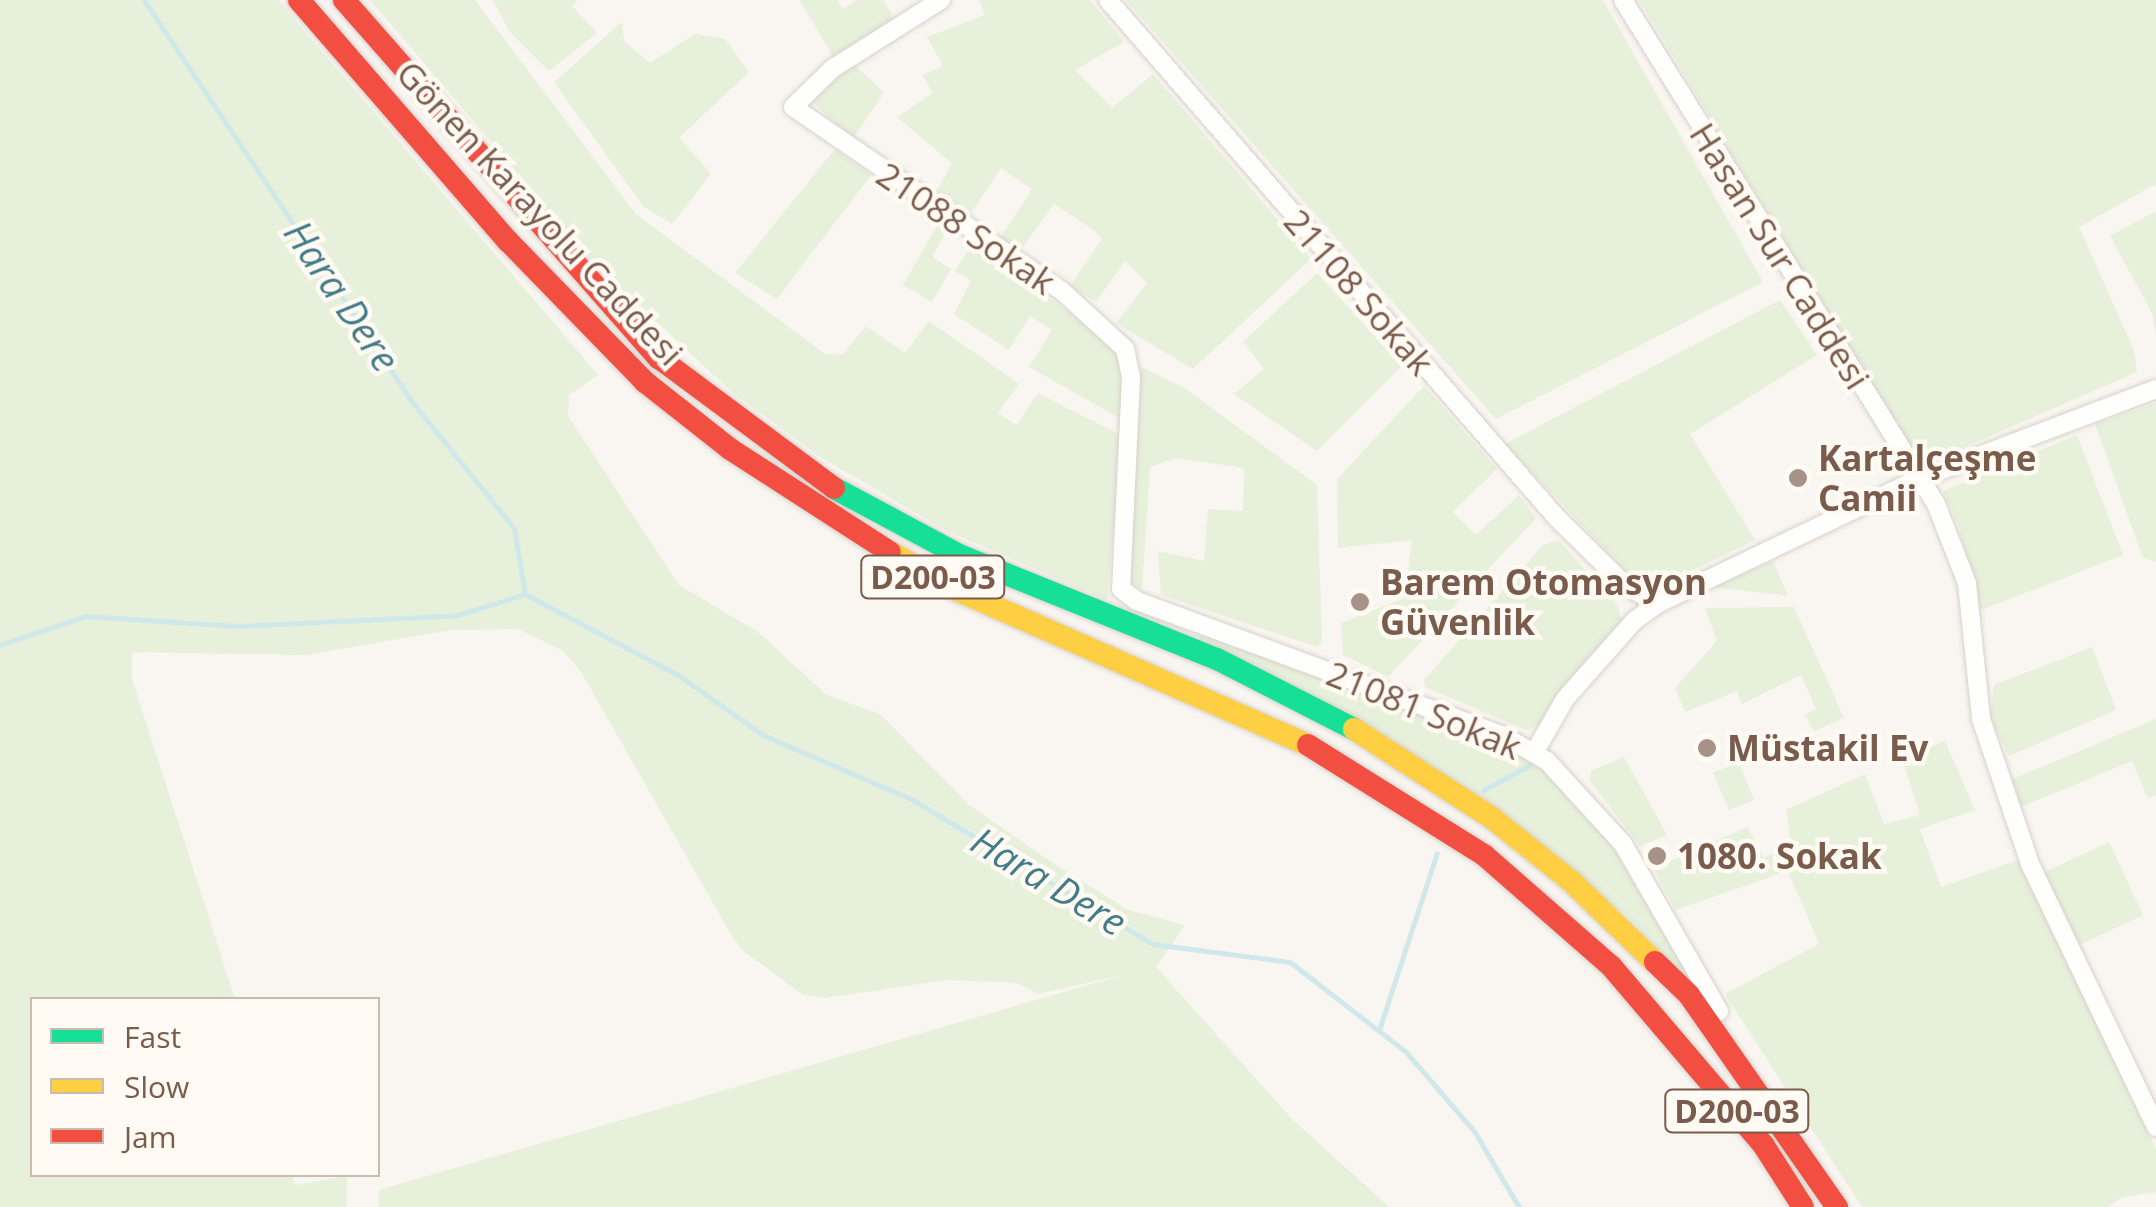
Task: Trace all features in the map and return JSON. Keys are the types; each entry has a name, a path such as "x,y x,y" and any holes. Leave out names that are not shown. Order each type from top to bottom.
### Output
{"highway":[{"name":"Gönen Karayolu Caddesi","path":"299,0 508,241 644,382 730,449 881,548 959,591 1287,732 1452,832 1611,966 1718,1087 1803,1207"},
{"name":"Gönen Karayolu Caddesi","path":"344,0 586,282 658,358 744,427 852,500 959,555 1217,660 1434,778 1634,935 1690,995 1778,1114 1837,1207"}],"street":[{"name":"21088 Sokak","path":"942,0 832,69 792,107 1087,310 1129,359"},
{"name":"21108 Sokak","path":"1108,0 1537,496 1617,578 1660,603"},
{"name":"Hasan Sur Caddesi","path":"1623,0 1936,504 1967,583 1980,718 2030,864 2156,1128"},
{"name":"21081 Sokak","path":"1129,359 1118,581 1136,601 1394,692 1534,754 1584,795 1622,844 1778,1114"},
{"path":"1534,754 1565,700 1634,622 1660,603 1918,479 2156,389"},
{"name":"21108 Sokak","path":"1617,578 1634,622"}],"green space":[{"path":"0,0 278,0 598,375 569,395 568,416 679,585 758,632 827,695 880,714 969,805 1050,861 1128,910 1185,925 1156,967 1291,1118 1389,1207 379,1207 379,1190 1126,974 1038,994 1017,983 946,980 826,998 802,994 743,951 729,931 580,670 563,651 518,629 451,630 305,655 132,652 132,679 234,997 30,997 30,1177 292,1177 295,1185 347,1177 347,1207 0,1207"},
{"path":"370,0 475,0 636,214 825,354 842,355 866,326 905,353 929,321 1019,384 998,413 1016,425 1038,393 1122,436 1107,600 947,531 822,458 734,394 599,268"},
{"path":"493,0 578,0 572,6 597,33 549,71 509,31"},
{"path":"800,0 837,0 843,9 857,0 883,0 895,20 835,60"},
{"path":"979,0 1090,0 1124,42 1075,70 1112,108 1153,74 1311,259 1193,369 1116,323 1147,283 1125,261 1096,302 1070,286 1102,239 1094,230 1054,204 1020,251 1001,237 1032,189 1001,168 968,217 935,195 952,163 897,117 933,93 922,75 943,66 927,37 985,15"},
{"path":"1126,0 1603,0 1763,282 1496,419"},
{"path":"1639,0 2156,0 2156,184 2079,227 2134,351 2137,372 1921,466"},
{"path":"622,22 624,41 650,63 695,34 725,39 749,72 679,138 711,174 672,224 643,206 554,82"},
{"path":"853,63 884,93 853,139 809,99"},
{"path":"835,149 871,175 777,299 735,273"},
{"path":"2156,211 2156,334 2152,313 2110,236"},
{"path":"938,224 947,230 932,257 951,269 932,302 903,285"},
{"path":"972,244 1116,345 1124,366 1125,412 1118,417 1029,367 1052,330 1030,316 1009,350 954,314 971,281 955,271"},
{"path":"1317,273 1402,366 1317,451 1234,394 1264,369 1243,342"},
{"path":"1780,300 1817,355 1690,434 1755,540 1660,586 1636,582 1505,444"},
{"path":"1141,367 1183,387 1317,485 1322,641 1317,647 1161,595 1158,551 1204,561 1208,509 1243,511 1244,468 1177,458 1150,467 1142,590 1129,580"},
{"path":"1424,386 1497,469 1452,512 1476,535 1519,495 1536,518 1388,677 1343,655 1341,623 1405,598 1412,540 1338,548 1337,479"},
{"path":"2156,403 2156,562 2143,558 2095,424"},
{"path":"2077,435 2123,555 1979,611 1959,527 1943,491"},
{"path":"1558,540 1617,604 1623,623 1541,725 1526,730 1425,687 1424,680 1543,545"},
{"path":"1773,561 1788,596 1713,587"},
{"path":"1794,607 1844,718 1814,731 1805,714 1816,709 1801,675 1742,704 1737,691 1685,712 1675,688 1717,641 1705,608"},
{"path":"1201,631 1526,756 1577,798 1632,872 1697,990 1626,914 1200,639"},
{"path":"2092,647 2116,710 2009,756 1990,717 1994,685"},
{"path":"2156,719 2156,795 2148,798 2132,761 2019,808 2008,781"},
{"path":"1945,741 1975,810 1920,829 1941,887 2018,860 2156,1149 2156,1192 2122,1197 2108,1207 1862,1207 1725,994 1819,944 1788,871 1675,910 1654,868 1747,827 1763,857 1792,849 1786,810 1865,774 1884,824 1920,815 1902,758"},
{"path":"1624,757 1667,835 1640,846 1590,781 1591,771"},
{"path":"1739,762 1754,800 1729,810 1713,773"},
{"path":"2109,842 2143,915 2077,946 2043,873"}],"waterway":[{"name":"Hara Dere","path":"144,0 413,403 514,528 525,594"},
{"name":"Hara Dere","path":"0,645 86,616 237,626 458,615 525,594 678,675 763,735 913,800 1153,944 1290,962 1406,1052 1474,1131 1519,1207"},
{"path":"1484,790 1530,765"},
{"path":"1379,1030 1437,853"}],"traffic: fast":[{"path":"834,488 959,555 1217,659 1354,729"}],"traffic: slow":[{"path":"890,552 959,591 1308,745"},
{"path":"1354,729 1492,818 1571,881 1655,962"}],"traffic: jam":[{"path":"299,0 508,241 645,382 730,449 890,552"},
{"path":"344,0 659,358 834,488"},
{"path":"1308,745 1484,855 1611,966 1764,1146 1803,1207"},
{"path":"1655,962 1689,995 1837,1207"}],"place":[{"name":"Kartalçeşme Camii","path":"1798,478"},
{"name":"Barem Otomasyon Güvenlik","path":"1360,602"},
{"name":"Müstakil Ev","path":"1707,748"},
{"name":"1080. Sokak","path":"1657,856"}]}
